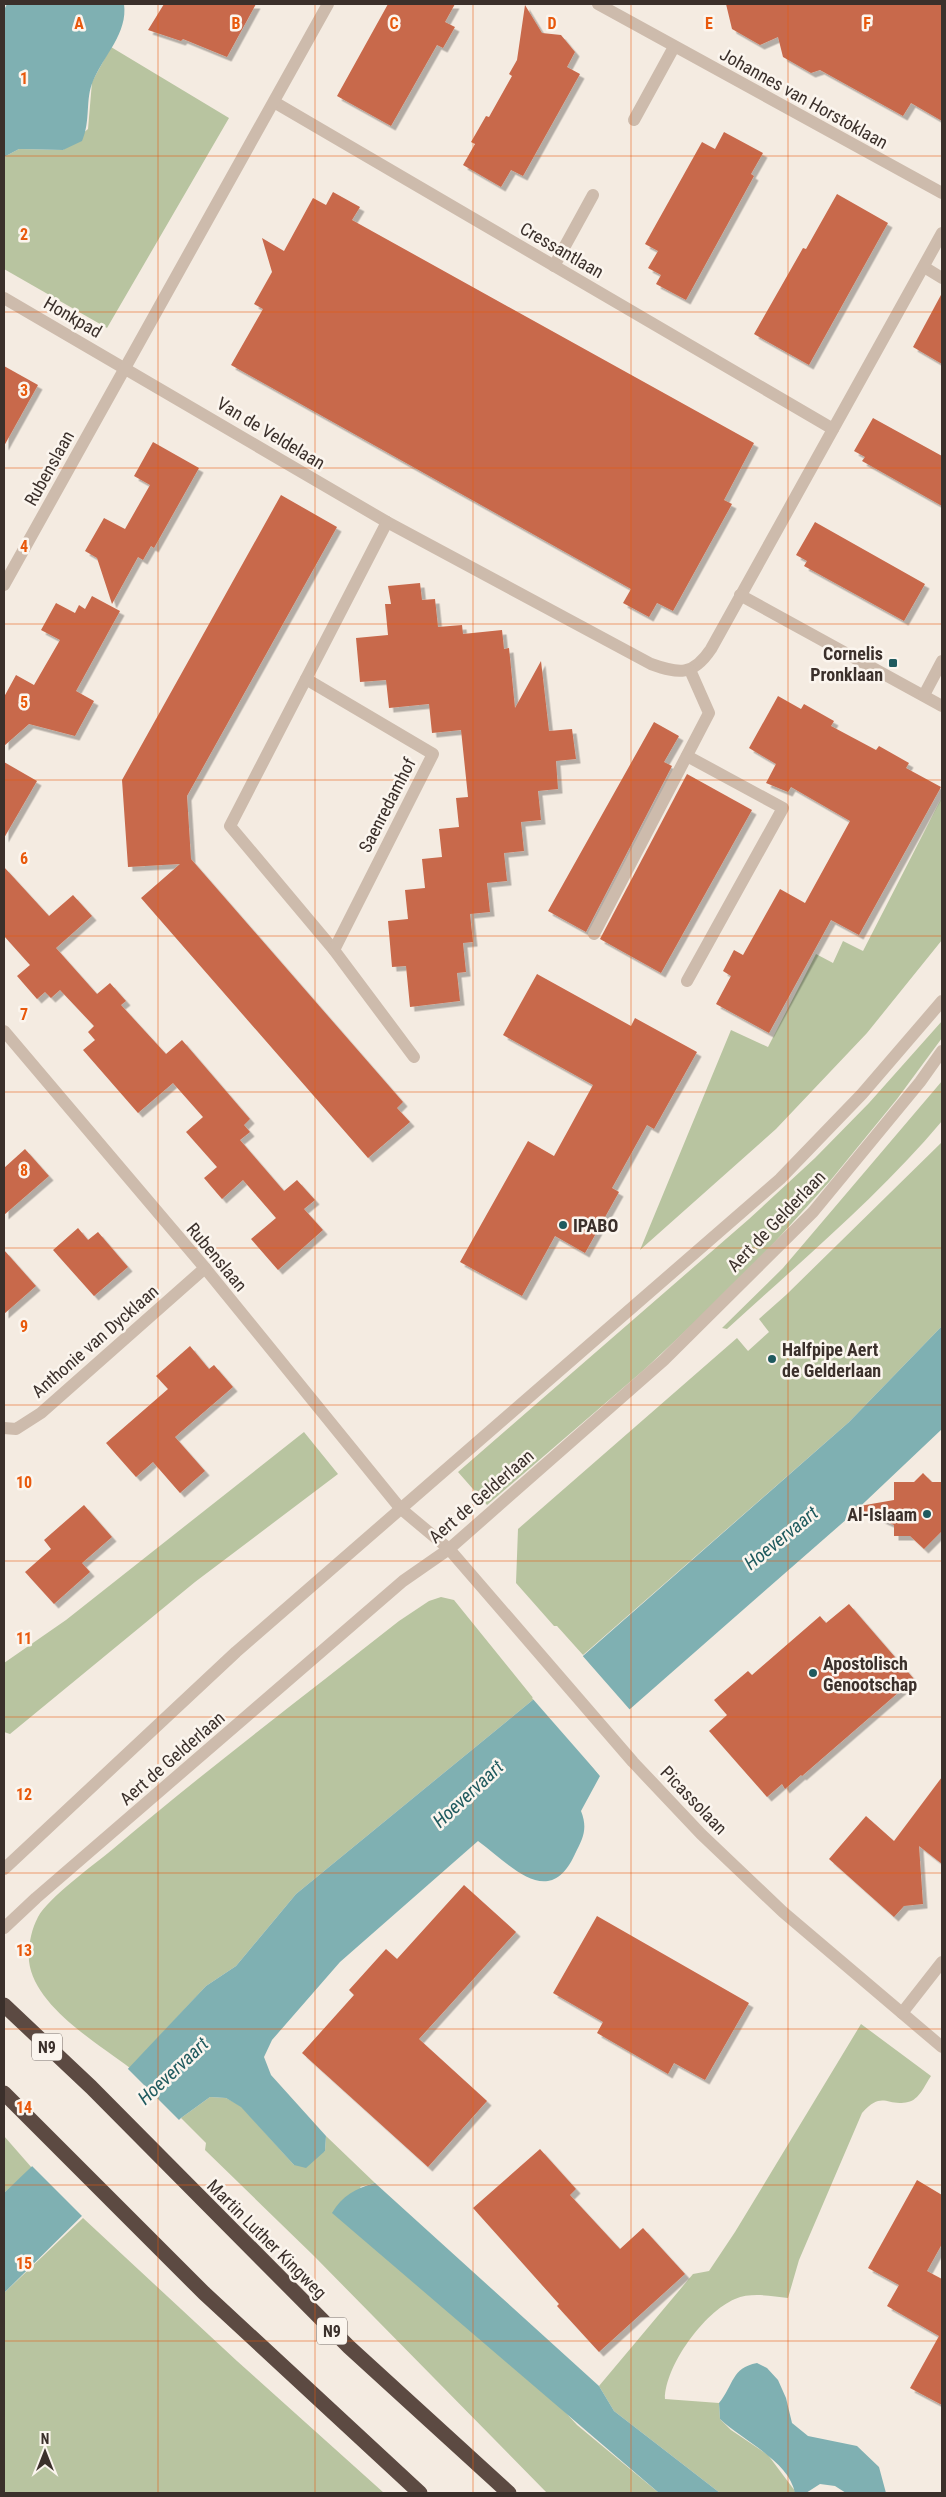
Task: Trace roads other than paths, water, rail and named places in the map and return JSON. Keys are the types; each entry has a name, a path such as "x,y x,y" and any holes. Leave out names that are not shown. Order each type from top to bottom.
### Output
{"highway":[{"name":"Martin Luther Kingweg","path":"4,2006 91,2087 348,2347 509,2493"},
{"path":"4,2093 43,2135 204,2293 420,2493"}],"street":[{"path":"125,367 328,4"},
{"name":"Johannes van Horstoklaan","path":"598,4 942,193"},
{"path":"634,120 674,47"},
{"name":"Cressantlaan","path":"274,102 833,429"},
{"path":"554,266 593,195"},
{"path":"594,934 710,713 690,670 702,663 707,656 942,233"},
{"path":"924,267 942,278"},
{"name":"Honkpad","path":"4,298 125,367"},
{"name":"Van de Veldelaan","path":"125,367 387,522 651,664 672,671 690,670"},
{"name":"Rubenslaan","path":"4,585 125,367"},
{"path":"387,522 230,826 334,950 414,1057"},
{"path":"740,595 942,706"},
{"path":"924,695 942,661"},
{"name":"Saenredamhof","path":"306,679 433,754 334,950"},
{"path":"687,756 783,808 687,981"},
{"name":"Aert de Gelderlaan","path":"4,1869 236,1652 780,1179 862,1094 942,1001"},
{"name":"Rubenslaan","path":"4,1031 204,1268 400,1508 449,1549"},
{"name":"Aert de Gelderlaan","path":"4,1928 36,1898 402,1581 449,1549 664,1360 813,1212 920,1082 942,1051"},
{"name":"Anthonie van Dycklaan","path":"4,1428 16,1429 41,1413 204,1268"},
{"name":"Picassolaan","path":"449,1549 532,1647 701,1834 783,1912 942,2047"},
{"path":"902,2014 942,1962"}],"water":[{"path":"7,4 124,4 124,15 119,34 93,81 89,95 85,133 82,141 63,150 19,149 4,157 4,10"},
{"name":"Hoevervaart","path":"942,1326 942,1429 848,1518 581,1752 600,1776 581,1811 584,1833 565,1871 554,1879 542,1881 529,1878 516,1871 478,1841 340,1962 272,2040 264,2057 271,2075 326,2136 325,2151 306,2168 294,2165 241,2107 226,2098 210,2097 181,2118 4,2293 4,2193 74,2126 206,1986 236,1966 296,1894 534,1699 849,1422"},
{"path":"375,2183 599,2386 614,2411 720,2493 659,2493 332,2213 340,2202 350,2194 362,2187"},
{"path":"757,2363 767,2368 778,2380 786,2398 792,2423 808,2436 857,2446 879,2467 886,2493 846,2493 835,2486 820,2484 806,2493 795,2493 791,2481 774,2461 720,2419 719,2403 734,2378 742,2369"}],"place":[{"name":"Cornelis Pronklaan","path":"893,663"},
{"name":"IPABO","path":"563,1225"},
{"name":"Halfpipe Aert de Gelderlaan","path":"772,1359"},
{"name":"Al-Islaam","path":"927,1514"},
{"name":"Apostolisch Genootschap","path":"813,1673"}]}
